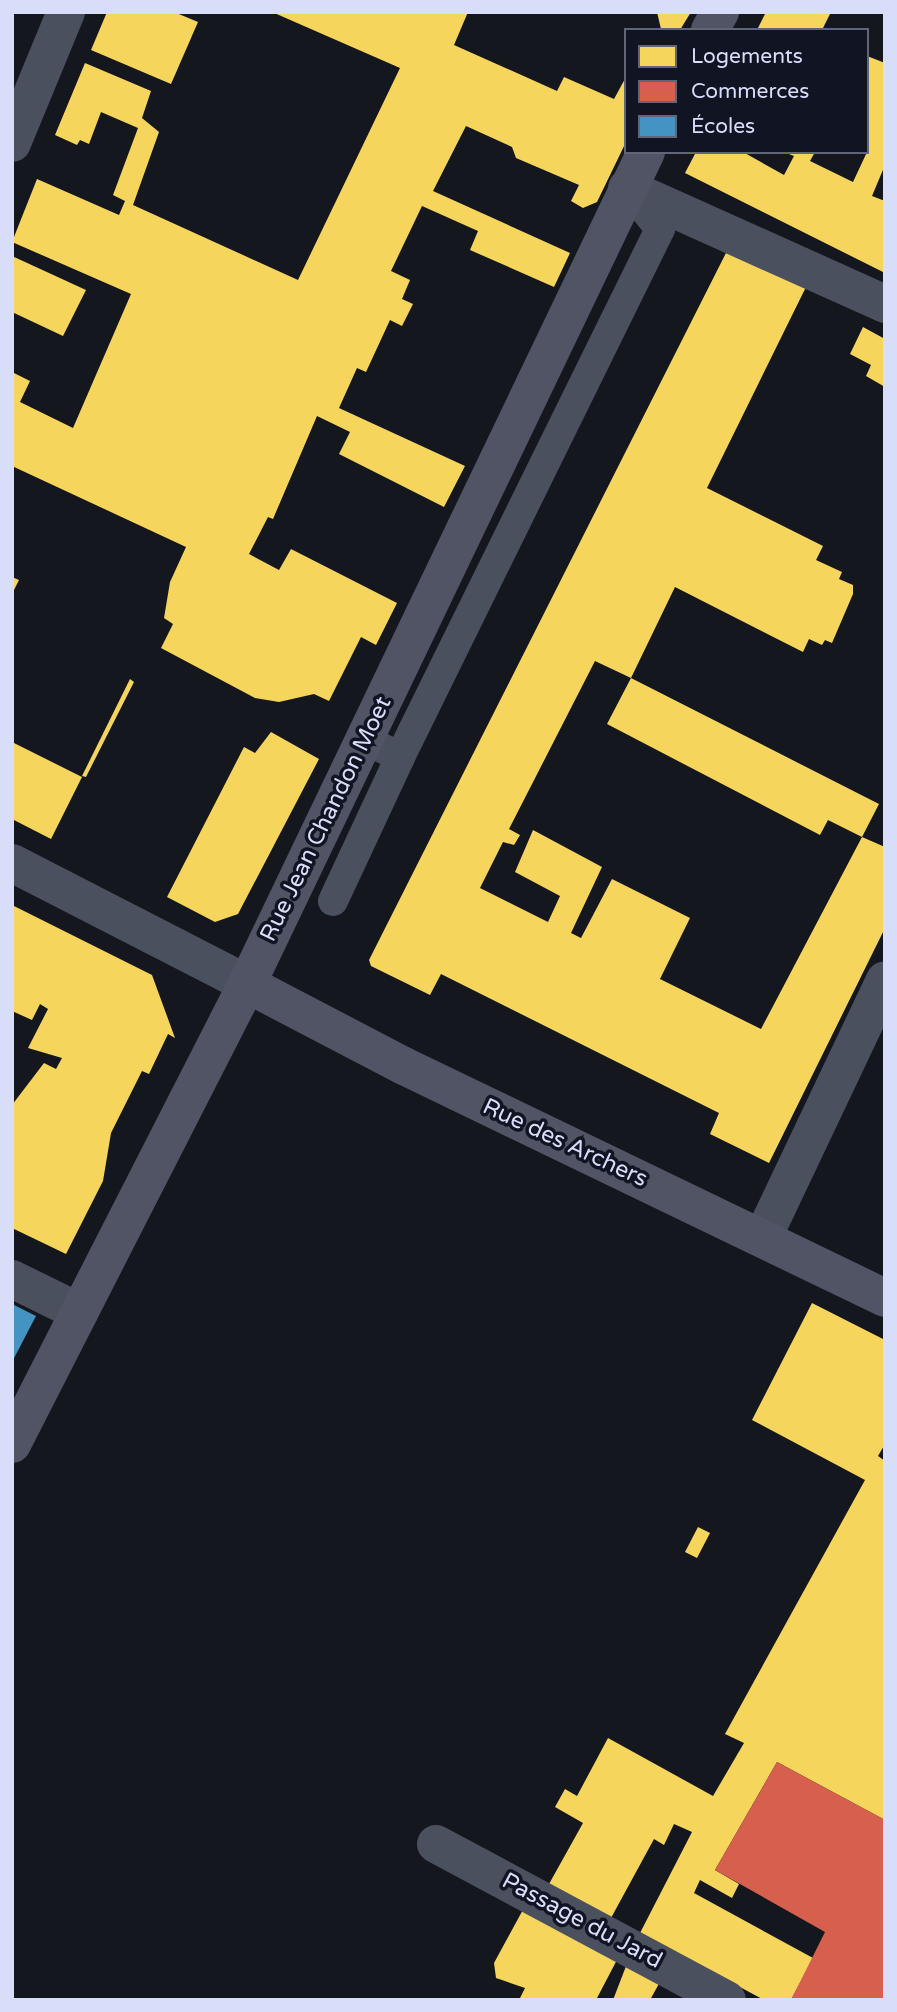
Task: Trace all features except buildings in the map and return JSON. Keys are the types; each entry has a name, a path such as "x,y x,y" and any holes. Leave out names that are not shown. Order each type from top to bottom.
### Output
{"main road":[{"path":"711,28 720,12"},
{"name":"Rue Jean Chandon Moet","path":"12,1444 247,984 645,154"},
{"name":"Rue des Archers","path":"247,984 404,1066 885,1298"}],"street":[{"path":"12,143 66,12"},
{"path":"627,188 885,304"},
{"path":"12,863 247,984"},
{"path":"763,1237 885,980"},
{"path":"12,1279 79,1312"},
{"name":"Passage du Jard","path":"436,1844 727,2000"}],"lane":[{"path":"333,901 400,757 660,229 627,188"},
{"path":"364,739 400,757"}]}
